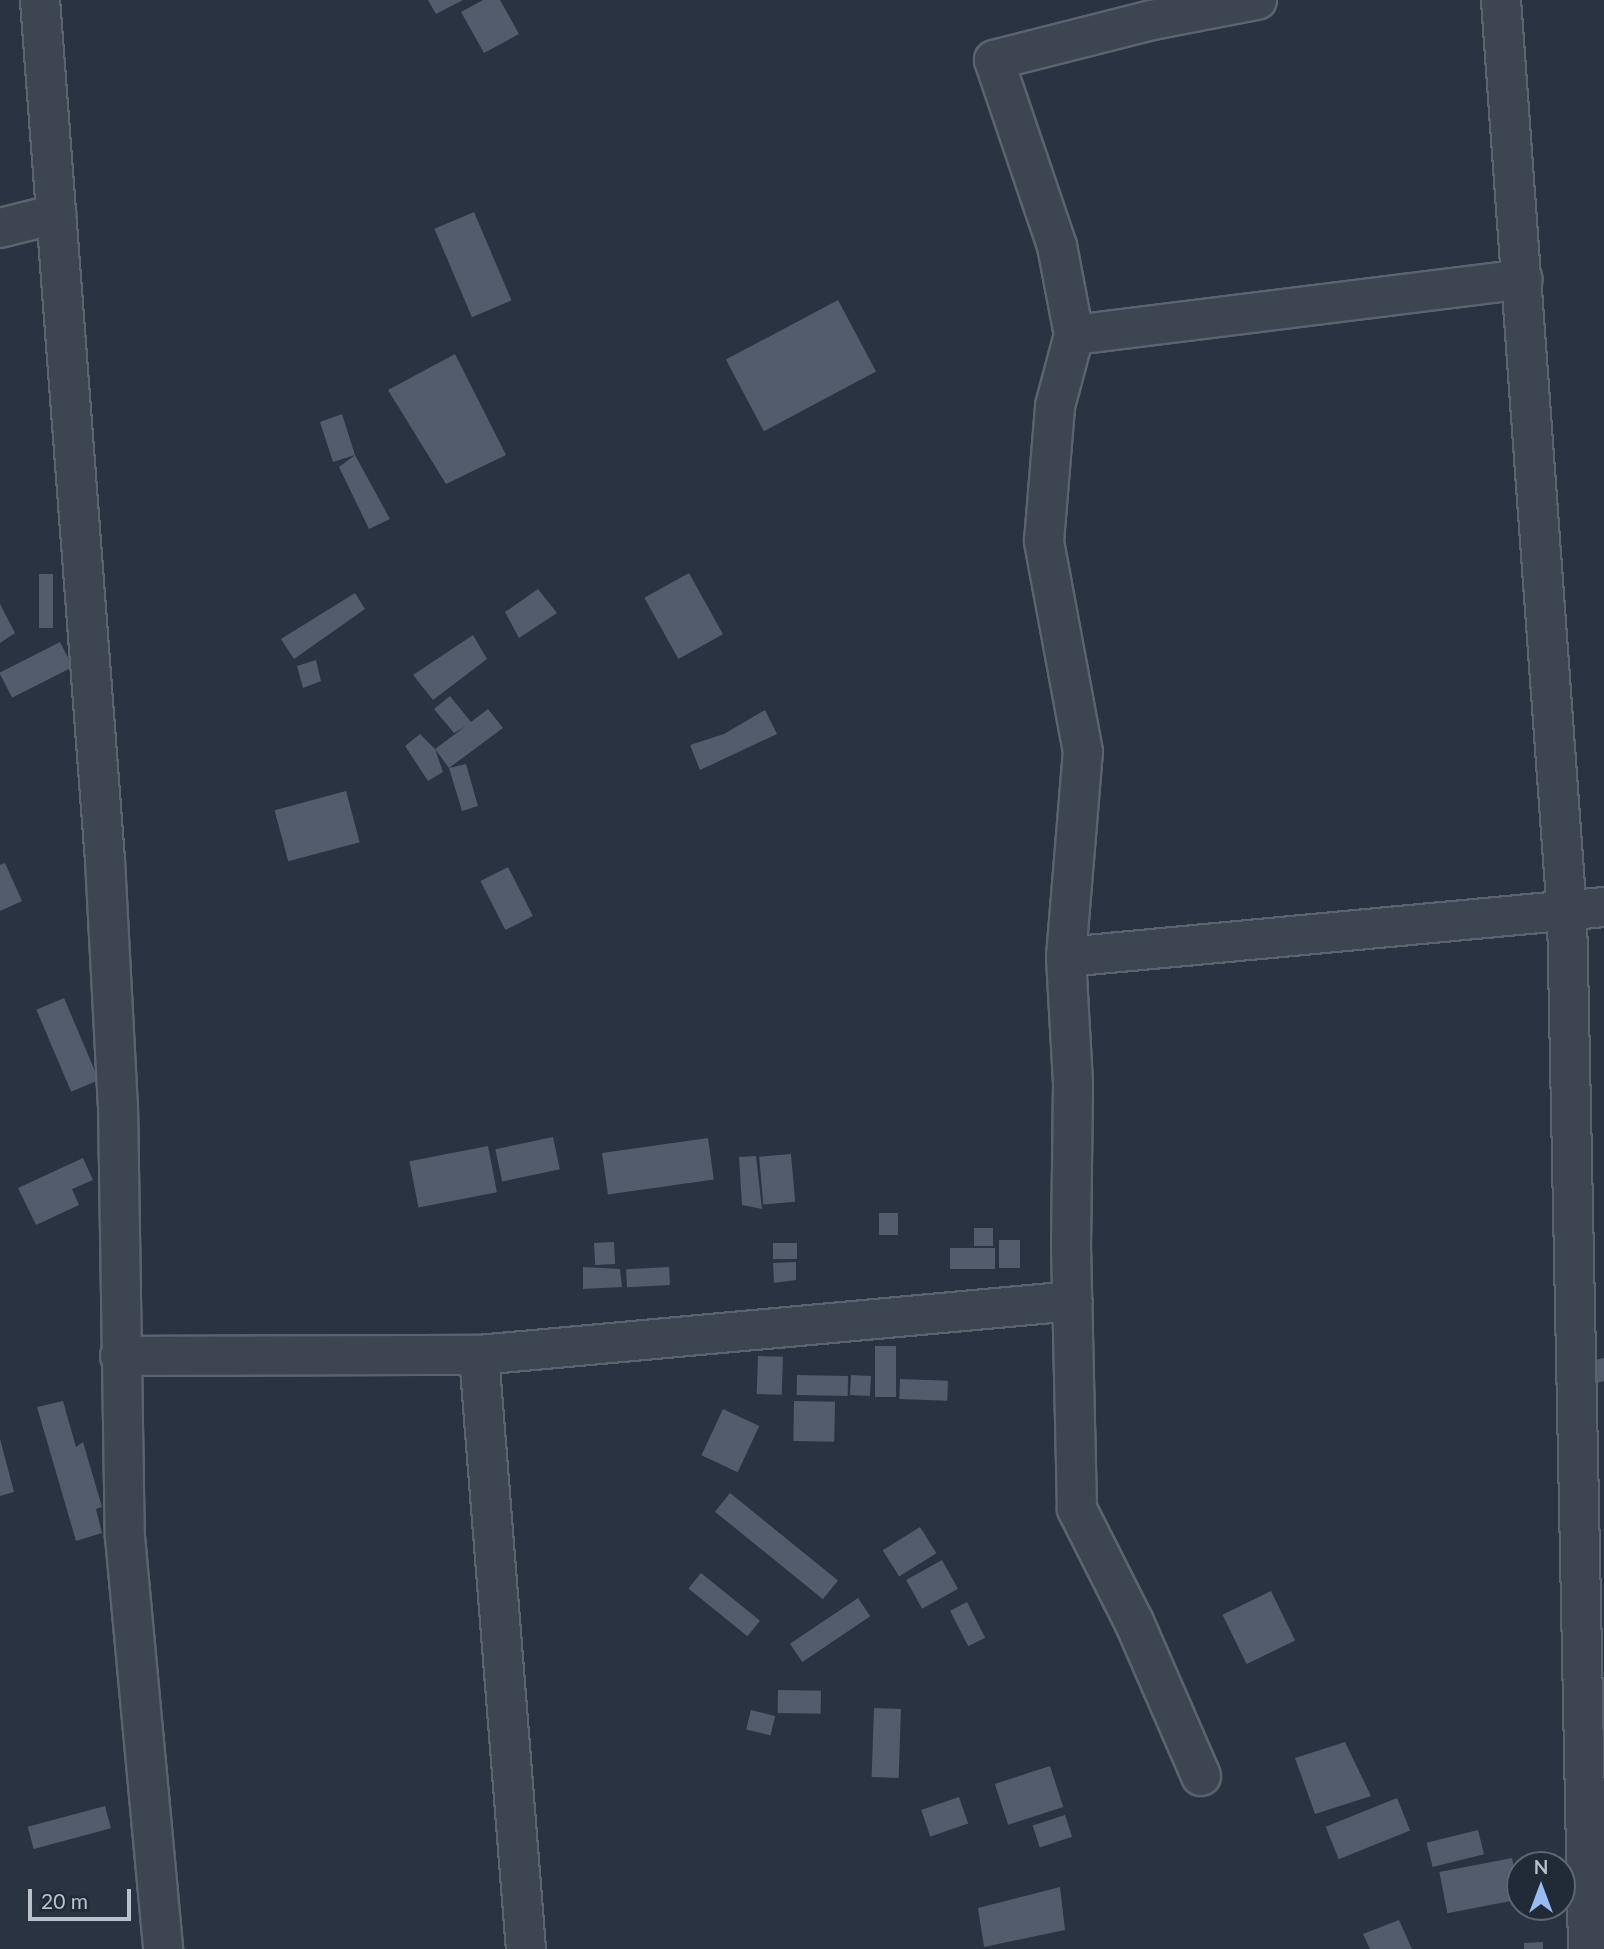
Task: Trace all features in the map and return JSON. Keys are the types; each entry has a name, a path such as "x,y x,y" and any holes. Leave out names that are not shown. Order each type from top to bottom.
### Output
{"street":[{"path":"40,0 107,901 118,1105 125,1537 163,1949"},
{"path":"1201,1776 1135,1622 1077,1509 1073,1083 1066,957 1083,752 1044,541 1055,406 1074,335 1057,246 994,60 1152,20 1257,0"},
{"path":"1501,0 1522,279 1586,910 1588,1949"},
{"path":"0,228 57,214"},
{"path":"1074,335 1522,279"},
{"path":"1066,957 1586,910"},
{"path":"120,1356 479,1355 1073,1301"},
{"path":"479,1355 526,1949"}],"building":[{"path":"428,0 463,0 436,14"},
{"path":"483,0 500,0 519,34 484,53 461,12"},
{"path":"474,212 512,300 472,317 434,229"},
{"path":"838,300 876,372 764,431 726,360"},
{"path":"455,354 506,455 446,484 388,390"},
{"path":"342,414 355,455 333,462 320,422"},
{"path":"355,455 390,519 369,529 339,467"},
{"path":"689,573 723,634 678,659 644,598"},
{"path":"39,574 53,574 53,628 39,628"},
{"path":"538,589 557,613 519,638 505,612"},
{"path":"355,593 365,609 294,659 281,639"},
{"path":"0,604 15,633 0,643"},
{"path":"473,635 487,659 433,700 413,675"},
{"path":"60,642 73,667 12,698 0,673"},
{"path":"316,660 321,681 303,688 297,666"},
{"path":"450,696 471,722 488,709 503,728 449,768 435,749 466,726 454,733 434,709"},
{"path":"765,710 777,734 700,770 690,745 724,734"},
{"path":"420,734 435,749 443,772 428,781 405,746"},
{"path":"466,764 478,806 462,811 449,768"},
{"path":"346,791 360,842 288,861 275,810"},
{"path":"5,863 22,901 0,911 0,865"},
{"path":"508,867 533,916 505,930 480,881"},
{"path":"64,998 99,1080 71,1092 36,1010"},
{"path":"553,1137 560,1169 502,1182 495,1149"},
{"path":"708,1138 714,1180 608,1194 602,1153"},
{"path":"488,1146 497,1192 418,1207 409,1161"},
{"path":"791,1154 795,1202 763,1205 759,1157"},
{"path":"756,1156 762,1209 742,1205 739,1157"},
{"path":"83,1158 93,1180 72,1189 79,1205 36,1225 18,1188"},
{"path":"879,1213 898,1213 898,1235 879,1235"},
{"path":"974,1228 993,1228 993,1246 974,1246"},
{"path":"999,1240 1020,1240 1020,1268 999,1268"},
{"path":"614,1242 615,1264 595,1265 594,1243"},
{"path":"773,1243 797,1243 797,1259 773,1259"},
{"path":"950,1248 995,1248 995,1269 950,1269"},
{"path":"796,1262 796,1280 774,1283 773,1263"},
{"path":"583,1267 620,1269 622,1287 583,1289"},
{"path":"669,1267 670,1285 627,1287 626,1269"},
{"path":"875,1346 896,1346 896,1397 875,1397"},
{"path":"758,1356 783,1357 782,1395 757,1394"},
{"path":"1604,1358 1604,1381 1597,1383 1591,1361"},
{"path":"797,1375 848,1376 848,1396 797,1395"},
{"path":"851,1375 871,1376 870,1396 850,1395"},
{"path":"900,1379 948,1381 947,1401 899,1399"},
{"path":"63,1401 76,1447 83,1442 102,1507 96,1509 102,1533 76,1541 37,1407"},
{"path":"794,1401 835,1402 834,1442 793,1441"},
{"path":"723,1409 759,1426 738,1472 701,1455"},
{"path":"0,1439 14,1492 0,1496"},
{"path":"730,1493 838,1580 823,1599 715,1512"},
{"path":"920,1527 936,1553 899,1577 883,1550"},
{"path":"942,1560 958,1589 922,1609 906,1580"},
{"path":"701,1573 760,1621 747,1636 688,1589"},
{"path":"1271,1591 1295,1640 1247,1664 1222,1615"},
{"path":"858,1598 870,1616 802,1662 790,1644"},
{"path":"967,1602 985,1638 968,1646 950,1611"},
{"path":"778,1690 821,1691 821,1714 778,1713"},
{"path":"874,1708 901,1709 899,1778 872,1777"},
{"path":"751,1710 775,1716 770,1735 746,1729"},
{"path":"1345,1742 1371,1796 1315,1814 1295,1758"},
{"path":"1050,1766 1063,1807 1008,1825 995,1784"},
{"path":"959,1797 968,1823 930,1836 921,1810"},
{"path":"1397,1798 1410,1830 1339,1859 1326,1827"},
{"path":"105,1806 111,1828 34,1849 28,1827"},
{"path":"1065,1815 1072,1837 1040,1847 1033,1826"},
{"path":"1478,1830 1484,1854 1433,1867 1427,1843"},
{"path":"1506,1859 1506,1902 1447,1913 1439,1872"},
{"path":"1060,1887 1065,1930 984,1947 978,1908"},
{"path":"1399,1920 1412,1949 1370,1949 1363,1934"},
{"path":"1543,1942 1543,1949 1524,1949 1524,1943"}]}
